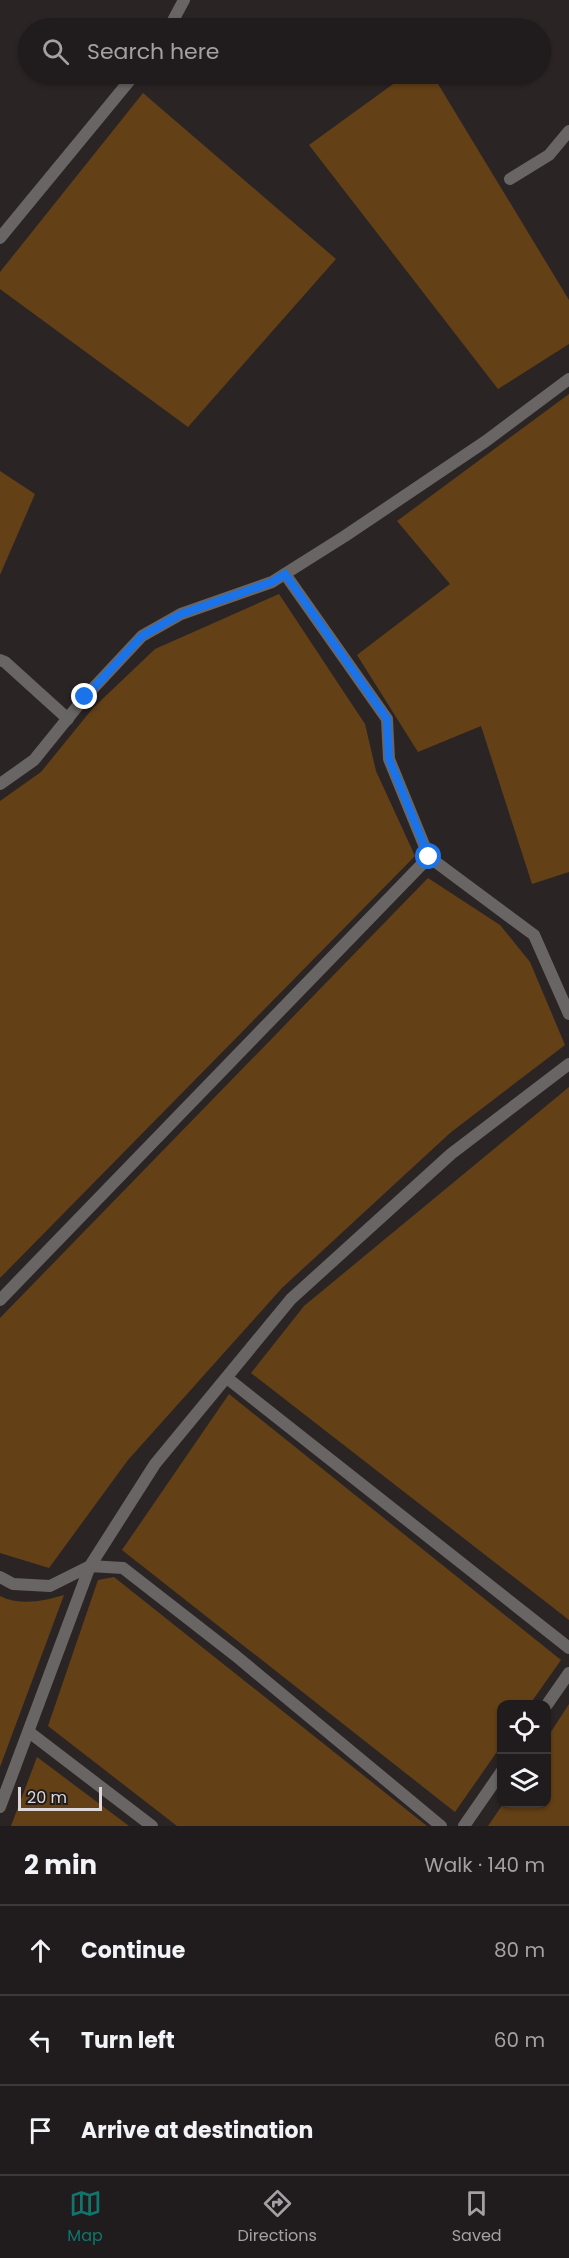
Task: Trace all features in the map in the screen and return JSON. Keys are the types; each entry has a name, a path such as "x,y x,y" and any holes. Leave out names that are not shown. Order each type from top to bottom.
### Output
{"lane":[{"path":"174,18 184,0"},
{"path":"0,238 127,84"},
{"path":"510,179 549,155 569,131"},
{"path":"0,784 34,760 85,697 142,636 181,614 272,582 486,441 569,379"},
{"path":"285,574 387,719 389,759 429,857 534,935 569,1014"},
{"path":"0,660 68,719"},
{"path":"0,1300 429,857"},
{"path":"0,1807 90,1566 155,1464 291,1299 451,1154 569,1064"},
{"path":"226,1378 569,1648"},
{"path":"0,1577 13,1584 50,1586 90,1566 123,1568 236,1656 441,1826"},
{"path":"550,1700 569,1673"},
{"path":"29,1732 152,1826"},
{"path":"464,1826 497,1777"}],"shaded area":[{"path":"393,84 438,84 569,300 569,344 498,389 309,145"},
{"path":"143,93 336,259 188,427 0,289 0,272"},
{"path":"569,394 569,872 532,884 481,726 418,752 357,655 450,584 397,521"},
{"path":"0,471 35,494 0,575"},
{"path":"279,594 365,724 376,771 415,856 0,1278 0,801 41,772 93,708 155,649"},
{"path":"428,878 500,925 530,962 565,1045 450,1133 282,1288 128,1460 49,1568 0,1553 0,1318"},
{"path":"569,1087 569,1620 251,1373 304,1306"},
{"path":"229,1394 561,1660 533,1700 497,1700 497,1752 455,1812 122,1550"},
{"path":"114,1577 427,1826 177,1826 48,1726 98,1580"},
{"path":"64,1595 0,1767 0,1596 24,1602"},
{"path":"569,1704 569,1826 488,1826 500,1808 551,1808 551,1732"},
{"path":"37,1757 129,1826 11,1826"}],"route":[{"path":"85,697 142,636 181,614 272,582 285,574 387,719 389,759 429,857"}]}
